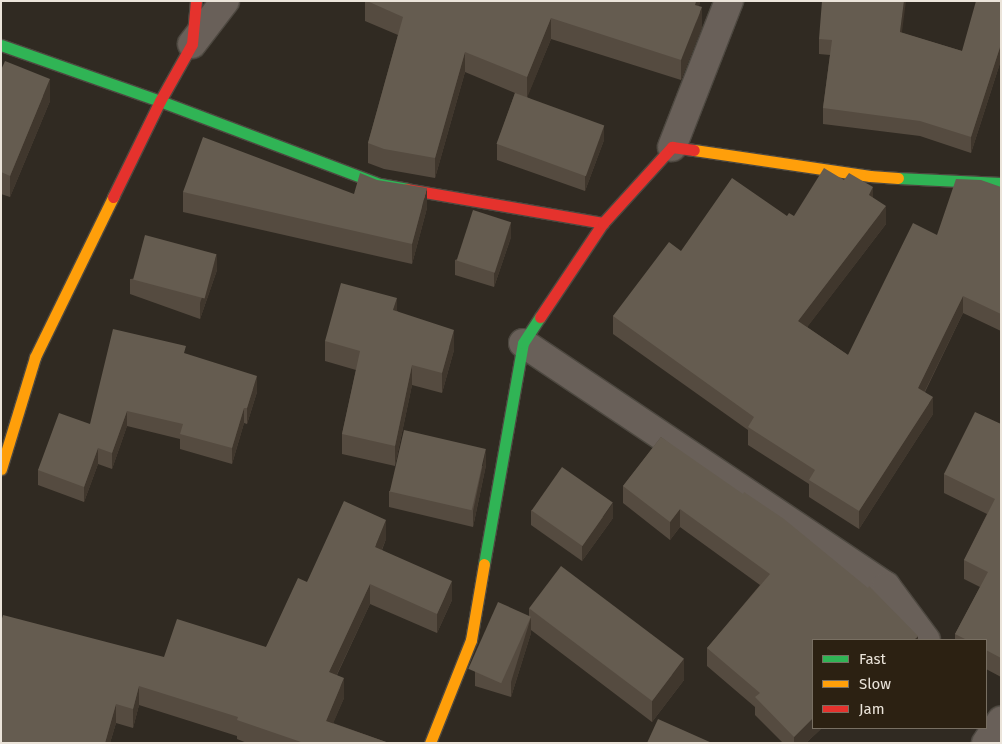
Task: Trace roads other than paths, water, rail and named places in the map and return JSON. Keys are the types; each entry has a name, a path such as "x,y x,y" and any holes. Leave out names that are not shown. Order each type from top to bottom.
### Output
{"street":[{"path":"192,44 196,1"},
{"path":"1,469 35,357 160,101 192,44 225,1"},
{"path":"430,743 471,640 523,343 603,224 672,146 728,1"},
{"path":"1,46 160,101 380,184 603,224"},
{"path":"672,146 870,176 1001,183"},
{"path":"523,343 886,586 925,639"}]}
